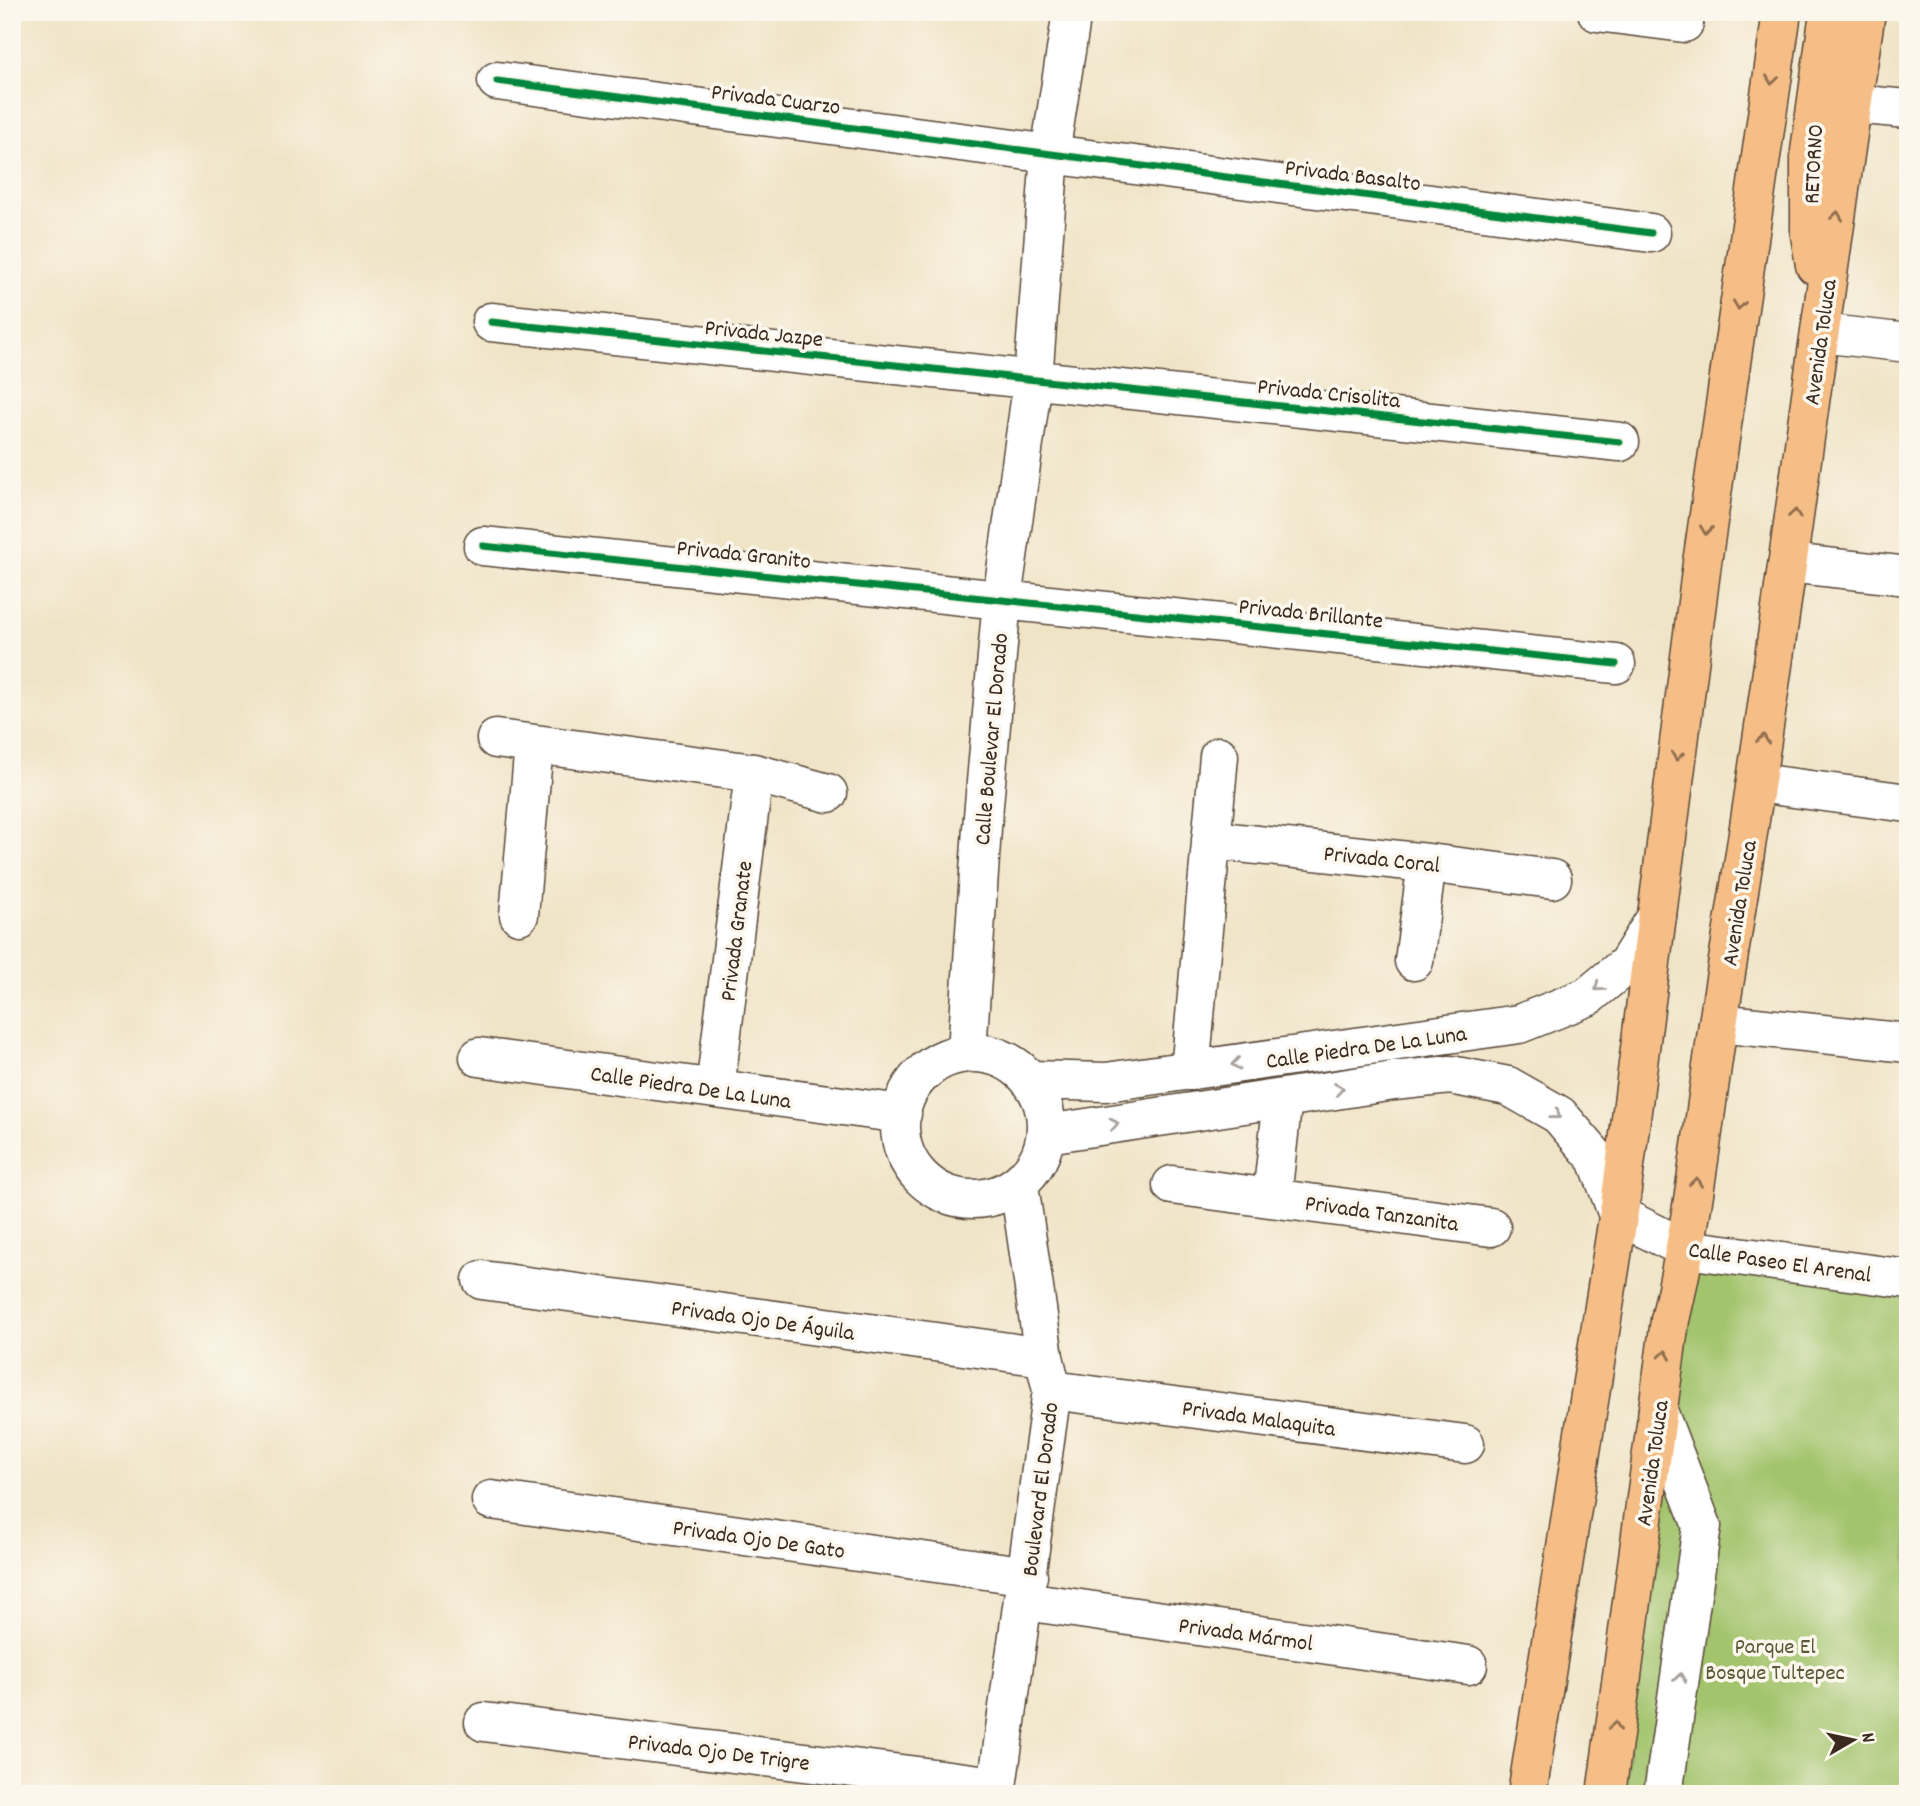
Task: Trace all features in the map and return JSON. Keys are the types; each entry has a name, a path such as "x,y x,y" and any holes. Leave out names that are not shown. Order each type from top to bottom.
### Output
{"main road":[{"path":"1527,1794 1618,1214 1702,562 1782,12"},
{"name":"RETORNO","path":"1822,324 1810,235 1810,151 1829,12"},
{"name":"Avenida Toluca","path":"1606,1794 1670,1320 1686,1250 1718,1023 1757,783 1866,12"}],"street":[{"name":"Calle Boulevar El Dorado","path":"967,1051 982,828 1002,600 1033,380 1050,154 1072,12"},
{"path":"1597,12 1684,23"},
{"name":"Privada Cuarzo","path":"497,81 1050,154"},
{"path":"1852,104 1908,109"},
{"name":"Privada Basalto","path":"1050,154 1651,233"},
{"name":"Privada Jazpe","path":"491,322 1033,380"},
{"path":"1822,324 1908,343"},
{"name":"Privada Crisolita","path":"1033,380 1620,442"},
{"name":"Privada Granito","path":"483,546 1002,600"},
{"path":"1788,563 1908,576"},
{"name":"Privada Brillante","path":"1002,600 1615,664"},
{"path":"496,739 754,773 828,793"},
{"path":"519,915 534,745"},
{"path":"1190,1071 1220,756"},
{"name":"Privada Granate","path":"715,1089 754,773"},
{"path":"1757,783 1908,803"},
{"name":"Privada Coral","path":"1211,840 1552,879"},
{"path":"1415,961 1427,863"},
{"name":"Calle Piedra De La Luna","path":"1032,1080 1106,1082 1519,1024 1587,998 1627,964 1657,916"},
{"path":"1718,1023 1908,1043"},
{"path":"967,1051 1003,1057 1032,1080 1045,1105 1047,1134 1038,1163 1018,1185 983,1200 943,1195 913,1170 899,1133 905,1095 930,1065 967,1051"},
{"name":"Calle Piedra De La Luna","path":"479,1057 902,1114"},
{"name":"Calle Piedra De La Luna","path":"1047,1134 1394,1081 1450,1075 1508,1086 1559,1115 1597,1159 1618,1214"},
{"name":"Privada Tanzanita","path":"1272,1197 1283,1098"},
{"name":"Boulevard El Dorado","path":"996,1790 1026,1589 1048,1373 1018,1185"},
{"name":"Privada Tanzanita","path":"1172,1185 1491,1227"},
{"name":"Calle Paseo El Arenal","path":"1618,1214 1686,1250 1908,1279"},
{"name":"Privada Ojo De Águila","path":"482,1280 1048,1373"},
{"name":"Privada Malaquita","path":"1048,1373 1465,1444"},
{"path":"1658,1411 1702,1526 1662,1794"},
{"name":"Privada Ojo De Gato","path":"491,1500 1026,1589"},
{"name":"Privada Mármol","path":"1026,1589 1468,1665"},
{"name":"Privada Ojo De Trigre","path":"484,1722 996,1790"}],"green space":[{"name":"Parque El Bosque Tultepec","path":"1692,1258 1908,1285 1908,1794 1623,1794"}],"cycle path":[{"path":"497,81 1651,233"},
{"path":"491,322 1620,442"},
{"path":"483,546 1616,664"}]}
